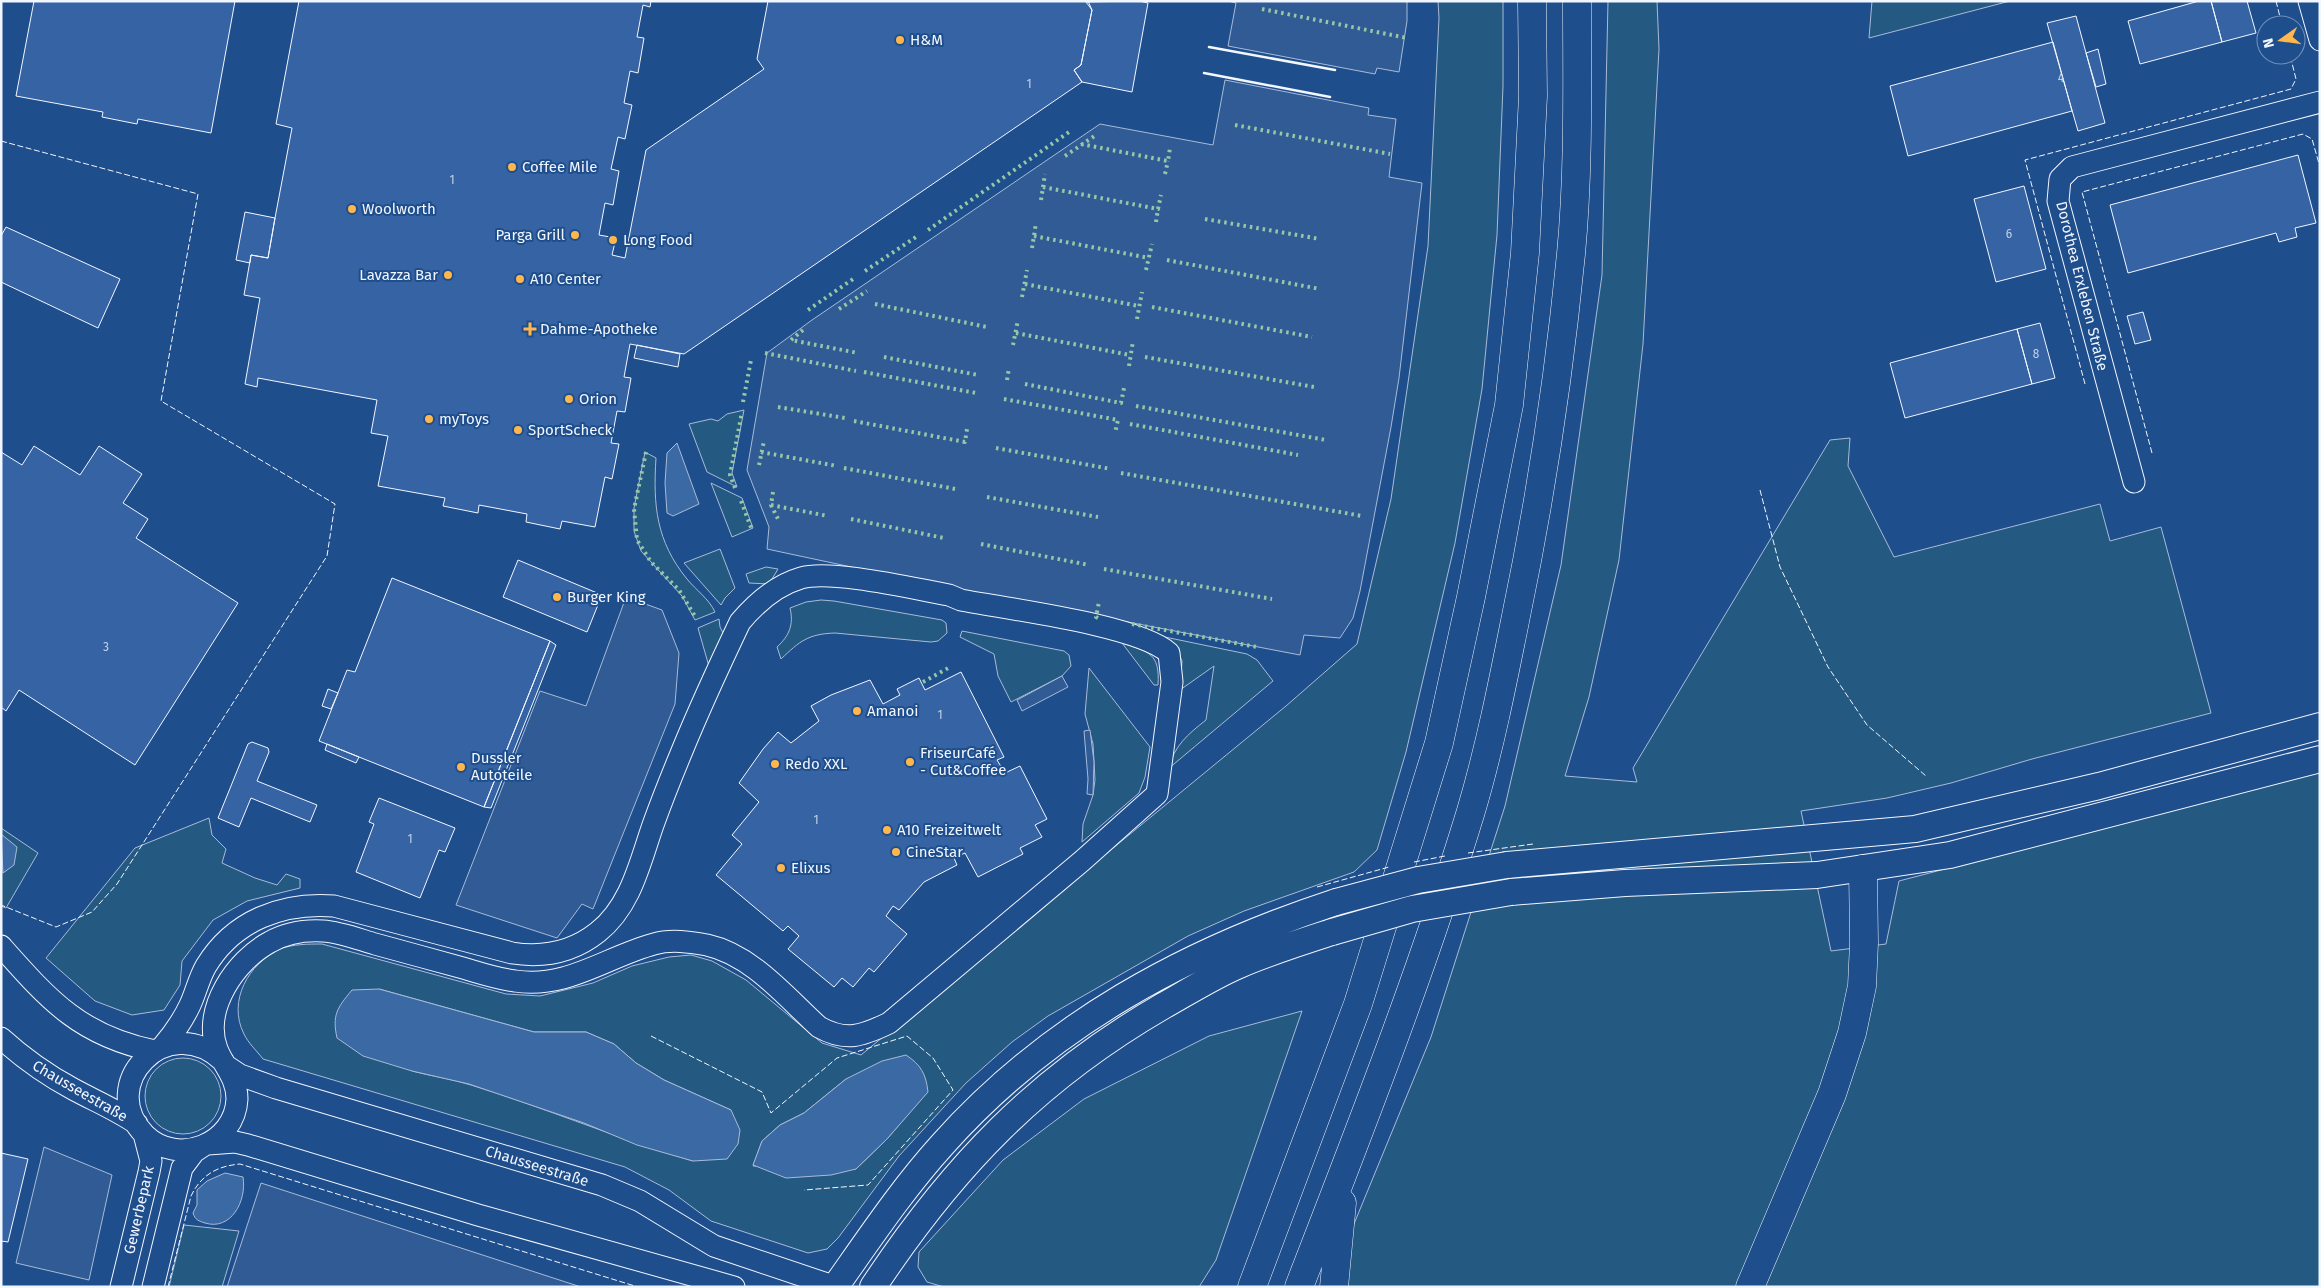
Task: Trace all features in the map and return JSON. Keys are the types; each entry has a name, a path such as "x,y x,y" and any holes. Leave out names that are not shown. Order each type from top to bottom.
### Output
{"highway":[{"path":"1252,1287 1358,1004 1439,743 1471,597 1509,405 1525,253 1533,96 1532,1"},
{"path":"1299,1287 1403,1015 1471,809 1507,658 1530,548 1552,415 1571,251 1577,102 1577,1"},
{"path":"1750,1287 1832,1094 1852,1033 1862,986 1864,943 1863,869"},
{"path":"1334,1287 1344,1169"},
{"path":"1231,1287 1266,1253"}],"main road":[{"path":"836,1287 889,1212 942,1145 992,1095 1056,1040 1174,967 1255,930 1336,902 1418,880 1507,864 1860,835 1944,824 2099,786 2320,726"},
{"path":"873,1287 904,1239 950,1180 999,1128 1062,1074 1119,1032 1200,984 1239,965 1332,932 1412,908 1511,892 1625,884 1817,875 1950,855 2320,759"},
{"path":"1860,835 1863,869"}],"street":[{"path":"2309,1 2320,40"},
{"name":"Dorothea Erxleben Straße","path":"2134,482 2058,201 2060,179 2072,168 2320,102"},
{"path":"206,1145 225,1130 235,1110 236,1088 217,1048 215,1026 227,983 237,968 257,950 288,934 306,932 339,934 498,978 530,983 565,979 654,944 686,942 711,946 753,966 819,1026 832,1034 844,1037 873,1031 889,1024 1082,861 1157,794 1172,682 1169,653 1161,646 1130,634 961,600 949,595 840,577 802,577 780,587 749,612 740,622 695,719 653,824 636,877 622,903 599,932 577,946 563,951 527,955 512,953 334,906 313,904 278,910 241,928 214,955 205,967 185,1016 159,1048 139,1065 131,1084 130,1105 141,1129 162,1146 188,1150 206,1145 235,1142 248,1145 478,1215 734,1287"},
{"path":"1,946 52,1002 90,1029 119,1042 159,1048 185,1043 195,1044 210,1050 225,1064"},
{"name":"Chausseestraße","path":"1,1038 44,1072 113,1108 141,1129"},
{"name":"Chausseestraße","path":"225,1064 240,1075 276,1088 602,1185 640,1201 714,1246 836,1287"},
{"name":"Gewerbepark","path":"121,1287 151,1161 141,1129"},
{"name":"Gewerbepark","path":"152,1287 182,1168 194,1152 206,1145"}],"shaded area":[{"path":"1228,1 1407,1 1407,21 1399,72 1377,68 1375,74 1228,46 1236,3"},
{"path":"1438,1 1503,1 1503,86 1497,235 1482,389 1455,543 1406,752 1377,850 1354,872 1244,911 1188,936 1048,1016 1012,1042 966,1083 899,1156 838,1238 827,1249 808,1253 711,1221 669,1190 625,1167 263,1059 250,1044 239,1021 238,1009 244,984 251,973 269,955 285,947 317,944 506,994 540,996 593,983 632,966 669,957 691,955 712,961 746,980 822,1043 861,1055 1286,706 1357,644 1391,499 1428,246 1439,18","holes":["379,989 534,1032 586,1032 614,1044 636,1063 664,1080 731,1110 693,1161 471,1085 412,1071","846,1079 927,1092 887,1139 856,1169 753,1166 762,1141 780,1125 804,1113"]},
{"path":"1608,1 1657,1 1659,49 1643,344 1619,560 1589,697 1565,776 1637,782 1633,768 1830,440 1850,438 1848,466 1894,557 2100,504 2110,541 2161,527 2211,713 2032,759 1951,783 1887,798 1801,811 1831,951 1886,944 1899,881 2320,771 2320,1287 1328,1287 1431,1037 1505,806 1561,565 1602,275"},
{"path":"1872,1 2010,1 1869,38"},
{"path":"1225,80 1369,108 1368,115 1396,119 1389,177 1422,183 1399,378 1391,427 1360,591 1353,618 1340,638 1304,635 1300,655 950,588 767,549 769,527 747,470 767,353 812,320 1100,124 1213,145"},
{"path":"744,410 732,473 737,487 707,472 689,424 711,419 718,421 727,414"},
{"path":"677,443 699,504 673,516 667,513 665,483 667,453"},
{"path":"645,452 656,458 656,507 663,536 669,551 687,579 706,599 715,612 695,620 682,596 641,551 634,531 634,508"},
{"path":"711,483 742,498 753,528 732,537"},
{"path":"720,549 735,588 721,605 684,563"},
{"path":"766,567 778,569 769,584 749,583 746,574"},
{"path":"626,597 662,610 679,653 675,704 593,909 582,904 557,938 456,905 540,691 586,706"},
{"path":"821,600 942,620 946,623 947,633 938,641 931,642 835,633 818,635 794,647 781,659 777,647 790,630 790,608 806,602"},
{"path":"719,619 720,627 725,637 710,670 698,628"},
{"path":"962,631 1064,651 1069,655 1071,666 1062,676 1011,702 998,676 994,654 960,637"},
{"path":"1160,636 1247,654 1257,660 1273,681 1168,769 1178,747 1206,720 1214,666 1180,690 1182,661 1179,654"},
{"path":"1122,643 1151,655 1157,666 1158,685 1154,685"},
{"path":"1089,668 1150,747 1145,777 1139,793 1082,842 1083,824 1093,795 1095,780 1093,744 1085,714"},
{"path":"1062,676 1068,687 1022,711 1017,700"},
{"path":"1090,730 1094,762 1093,795 1087,794 1088,779 1084,731"},
{"path":"209,818 212,835 226,849 222,863 255,878 277,885 286,874 300,879 300,888 247,901 213,920 182,961 180,985 164,1010 132,1015 95,1001 46,958 135,848"},
{"path":"1,828 38,853 6,908 1,906"},
{"path":"1,834 17,847 14,865 3,873"},
{"path":"379,989 534,1032 586,1032 614,1044 636,1063 664,1080 731,1110 740,1130 738,1144 727,1159 693,1161 637,1145 584,1123 469,1084 412,1071 363,1056 337,1038 335,1023 337,1012 352,990"},
{"path":"1302,1011 1216,1260 1199,1287 944,1287 927,1282 918,1267 919,1252 1003,1160 1084,1099 1209,1036"},
{"path":"906,1055 922,1070 928,1092 887,1139 856,1169 831,1175 786,1178 753,1165 762,1141 780,1125 804,1113 846,1079 882,1061"},
{"path":"183,1058 197,1061 210,1069 218,1082 221,1096 218,1110 210,1123 197,1131 183,1134 169,1131 156,1123 148,1110 145,1096 148,1082 156,1069 169,1061"},
{"path":"44,1147 112,1175 89,1280 16,1263"},
{"path":"225,1173 243,1177 244,1186 240,1204 230,1218 222,1223 214,1224 199,1221 193,1213 197,1205 197,1190 207,1181"},
{"path":"261,1183 581,1287 227,1287"},
{"path":"184,1225 239,1231 222,1287 169,1287"}],"building":[{"path":"34,1 235,1 211,133 138,119 137,124 102,117 103,112 16,96"},
{"name":"A10 Center","path":"299,1 651,1 650,7 643,5 637,37 644,38 638,73 630,71 624,103 632,105 625,139 618,137 611,169 619,171 613,205 605,203 599,235 616,238 612,255 625,258 646,150 764,69 757,59 768,1 1088,1 1092,10 1081,65 1074,70 1082,82 684,354 630,344 624,377 631,378 625,412 617,411 611,443 619,444 612,479 605,477 595,527 562,521 560,529 526,522 527,514 479,505 478,513 443,506 445,498 378,486 388,436 371,433 377,400 258,378 257,387 245,384 260,298 244,295 251,255 268,258 292,128 276,124"},
{"path":"1139,1 1148,3 1132,92 1082,82 1074,70 1081,65 1092,10 1086,2"},
{"path":"2199,1 2211,1 2222,42 2140,64 2128,21"},
{"path":"2211,1 2247,1 2256,33 2222,42"},
{"path":"2076,16 2105,123 2078,131 2047,23"},
{"path":"2053,42 2072,111 1908,156 1890,86"},
{"path":"2098,49 2106,84 2096,87 2086,53"},
{"path":"2298,155 2316,223 2295,228 2297,237 2279,242 2276,233 2128,273 2110,205"},
{"path":"2024,186 2046,269 1996,282 1974,199"},
{"path":"245,212 275,218 268,258 251,255 250,263 236,260"},
{"path":"6,227 120,279 98,328 1,282 1,236"},
{"path":"2143,312 2151,340 2135,344 2127,316"},
{"path":"2040,323 2055,378 2032,384 2017,329"},
{"path":"2017,329 2032,384 1905,418 1890,363"},
{"path":"637,345 680,354 678,367 634,358"},
{"path":"34,446 80,475 99,446 142,474 123,503 148,519 136,538 238,603 135,765 19,690 6,711 1,707 1,452 22,465"},
{"path":"518,560 602,595 587,632 503,597"},
{"path":"392,578 550,641 484,807 319,741 347,670 355,672"},
{"path":"550,641 556,645 491,808 484,807"},
{"name":"A10 Freizeitwelt","path":"961,672 1004,757 997,760 1005,773 1020,766 1047,819 1035,825 1042,837 1020,848 1023,854 978,877 965,853 954,858 957,865 924,882 899,910 893,906 886,916 907,934 874,972 869,968 853,987 842,978 834,987 788,949 799,936 788,926 783,931 716,875 742,844 732,835 759,802 739,783 763,749 778,732 791,743 819,721 811,706 831,695 870,680 883,704 900,695 897,689 919,678 925,690"},
{"path":"328,689 338,693 331,709 322,706"},
{"path":"252,742 268,748 269,752 257,781 317,805 310,822 251,798 239,827 218,818 248,744"},
{"path":"327,744 359,757 356,763 325,750"},
{"path":"379,798 455,828 445,852 439,850 420,898 356,872 374,824 369,822"},
{"path":"1,1153 28,1159 8,1242 1,1241"}],"hedge":[{"path":"1262,9 1407,38"},
{"path":"1235,125 1390,154"},
{"path":"928,230 1069,132"},
{"path":"1065,156 1096,135"},
{"path":"1081,144 1168,161 1170,148"},
{"path":"1165,174 1168,161"},
{"path":"1041,200 1045,174"},
{"path":"1043,187 1158,209 1161,195"},
{"path":"1156,222 1158,209"},
{"path":"1205,219 1320,239"},
{"path":"1032,248 1036,223"},
{"path":"865,271 919,235"},
{"path":"1034,236 1149,258"},
{"path":"1146,270 1152,244"},
{"path":"1167,260 1320,289"},
{"path":"1022,297 1027,270"},
{"path":"808,310 856,277"},
{"path":"1025,284 1139,306"},
{"path":"839,309 867,291"},
{"path":"1137,319 1142,292"},
{"path":"875,304 987,327"},
{"path":"1152,307 1312,337"},
{"path":"1013,345 1018,320"},
{"path":"803,330 791,340 858,353"},
{"path":"1016,333 1130,355"},
{"path":"1129,366 1133,341"},
{"path":"765,353 856,371"},
{"path":"884,357 978,375"},
{"path":"1145,357 1314,387"},
{"path":"743,402 751,360"},
{"path":"1007,380 1009,368"},
{"path":"864,372 976,393"},
{"path":"1025,384 1121,403 1124,388"},
{"path":"1004,399 1118,420 1115,433"},
{"path":"1136,406 1326,440"},
{"path":"778,407 845,418"},
{"path":"735,488 730,475 742,412"},
{"path":"854,421 965,442 967,429"},
{"path":"1130,424 1298,455"},
{"path":"759,465 764,441"},
{"path":"996,448 1111,469"},
{"path":"646,452 634,509 637,540 651,562 679,590 696,618"},
{"path":"761,452 837,466"},
{"path":"844,468 955,489"},
{"path":"1121,473 1362,516"},
{"path":"773,492 771,505 778,519"},
{"path":"987,497 1098,517"},
{"path":"741,501 752,530"},
{"path":"771,505 828,516"},
{"path":"851,519 944,538"},
{"path":"981,544 1089,565"},
{"path":"1104,569 1272,599"},
{"path":"1098,618 1096,617 1099,602"},
{"path":"1132,624 1257,647"},
{"path":"923,682 950,667"}],"fence":[{"path":"2276,1 2280,15"},
{"path":"2085,384 2025,160 2291,89 2296,79 2292,65"},
{"path":"2152,453 2082,192 2303,134 2312,139 2320,167"},
{"path":"1,141 198,194 161,401 335,504 327,556 117,884 92,912 56,927 1,905"},
{"path":"1760,490 1780,567 1828,667 1867,725 1926,776"},
{"path":"1468,853 1533,844"},
{"path":"1414,862 1445,856"},
{"path":"1317,887 1389,867"},
{"path":"651,1036 762,1092 771,1113 837,1058 907,1036 933,1058 953,1090 868,1185 804,1190"},
{"path":"168,1287 191,1196 195,1189 205,1177 217,1169 240,1164 638,1287"}],"wall":[{"path":"1209,47 1335,70"},
{"path":"1204,73 1330,97"}],"place":[{"name":"H&M","path":"900,40"},
{"name":"Coffee Mile","path":"512,167"},
{"name":"Woolworth","path":"352,209"},
{"name":"Parga Grill","path":"575,235"},
{"name":"Long Food","path":"613,240"},
{"name":"Lavazza Bar","path":"448,275"},
{"name":"A10 Center","path":"520,279"},
{"name":"Dahme-Apotheke","path":"530,329"},
{"name":"Orion","path":"569,399"},
{"name":"myToys","path":"429,419"},
{"name":"SportScheck","path":"518,430"},
{"name":"Burger King","path":"557,597"},
{"name":"Amanoi","path":"857,711"},
{"name":"FriseurCafé - Cut&Coffee","path":"910,762"},
{"name":"Redo XXL","path":"775,764"},
{"name":"Dussler Autoteile","path":"461,767"},
{"name":"A10 Freizeitwelt","path":"887,830"},
{"name":"CineStar","path":"896,852"},
{"name":"Elixus","path":"781,868"}]}
